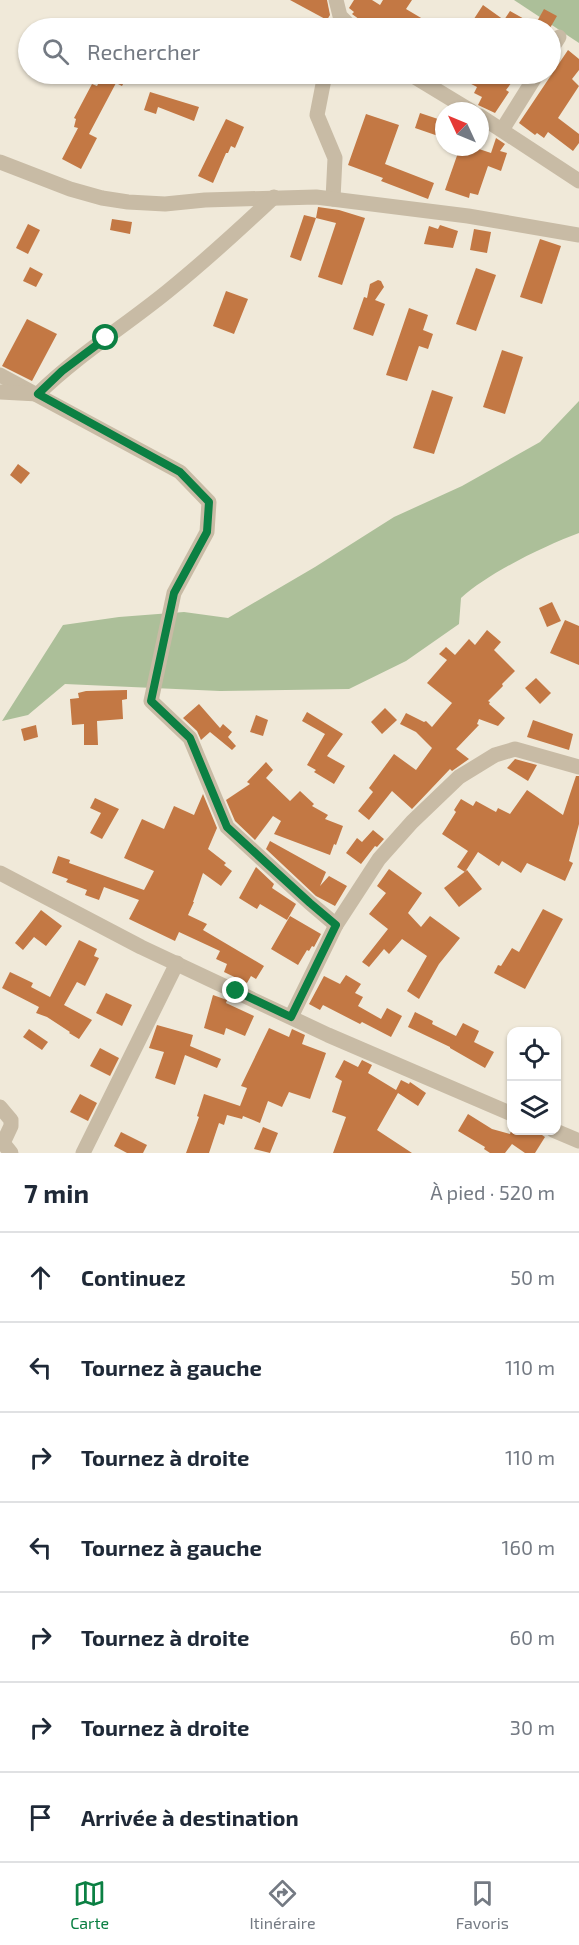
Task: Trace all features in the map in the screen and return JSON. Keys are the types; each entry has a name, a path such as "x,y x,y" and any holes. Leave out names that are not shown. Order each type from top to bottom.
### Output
{"street":[{"path":"336,0 341,18"},
{"path":"323,84 317,115 335,158 333,199"},
{"path":"426,84 456,102"},
{"path":"502,130 531,84"},
{"path":"489,122 579,181"},
{"path":"0,162 70,189 128,202 165,204 274,197 333,199 468,216 579,236"},
{"path":"0,392 38,394 62,371 225,244 274,197"},
{"path":"0,375 180,472 209,502 207,532 174,593 151,701 190,738 227,827 336,925"},
{"path":"291,1017 336,925 379,859 412,822 451,784 495,754 515,749 579,767"},
{"path":"0,873 51,901 291,1017 507,1112"},
{"path":"83,1153 177,963"},
{"path":"0,1107 11,1120 11,1126 3,1143 11,1153"},
{"path":"561,1134 579,1141"}],"green space":[{"path":"514,0 579,0 579,43 561,31 561,18 541,18"},
{"path":"579,401 579,533 517,561 472,589 461,598 459,624 406,661 349,689 220,691 65,684 28,715 2,721 63,625 119,617 184,612 228,618 394,517 462,486 540,442"}],"building":[{"path":"290,0 327,0 330,15 328,18 323,18"},
{"path":"354,0 372,0 380,5 383,0 412,0 406,9 421,18 357,18 349,8"},
{"path":"483,5 501,18 475,18"},
{"path":"544,9 557,16 556,18 539,18"},
{"path":"510,11 522,18 505,18"},
{"path":"568,50 579,59 579,70 572,79 579,86 558,118 579,134 579,143 573,151 548,132 544,138 537,133 535,135 519,123 545,84 561,84 561,60"},
{"path":"92,84 97,86 98,84 115,84 89,134 97,138 81,169 62,159 78,128 74,127 76,119 74,118"},
{"path":"471,84 510,84 506,90 509,92 495,113 489,110 489,102 480,102 482,97 474,93 477,87"},
{"path":"150,92 199,107 194,121 158,107 156,114 144,110"},
{"path":"420,113 435,118 435,135 415,128"},
{"path":"366,114 399,125 385,164 434,183 428,199 381,181 383,178 348,165"},
{"path":"226,119 244,127 235,148 231,146 226,153 213,183 198,176"},
{"path":"496,138 505,144 500,151 507,153 501,171 488,166 478,195 470,193 469,198 445,190 457,156 489,156 489,152 491,153"},
{"path":"318,207 339,210 365,218 342,285 318,277 336,223 316,218"},
{"path":"304,215 316,218 301,261 290,257"},
{"path":"112,219 132,222 130,234 110,230"},
{"path":"28,224 40,230 28,254 16,248"},
{"path":"440,225 458,231 453,248 424,244 429,226 438,229"},
{"path":"474,229 491,232 487,253 470,250"},
{"path":"540,239 561,246 542,304 520,297"},
{"path":"30,267 43,274 36,287 23,281"},
{"path":"476,268 496,275 476,331 456,324"},
{"path":"378,280 384,287 375,300 385,304 373,336 353,329 364,297 367,298 370,284"},
{"path":"226,291 248,299 234,334 213,326"},
{"path":"409,308 428,315 423,330 433,334 428,349 419,346 407,381 386,375"},
{"path":"27,319 57,334 32,381 2,366"},
{"path":"502,350 523,357 505,414 483,407"},
{"path":"432,390 453,397 434,454 413,448"},
{"path":"18,464 30,473 21,484 10,475"},
{"path":"552,602 561,621 547,627 539,608"},
{"path":"565,620 579,626 579,665 550,653"},
{"path":"487,630 501,642 494,650 515,671 488,701 505,718 498,726 479,719 477,724 479,725 456,749 469,759 452,771 450,769 412,809 392,791 369,820 358,811 373,792 369,788 394,754 416,770 432,748 416,732 400,724 406,713 426,721 432,727 452,703 427,683 447,660 439,654 446,647 455,655 469,639 475,645"},
{"path":"536,678 551,693 540,704 525,688"},
{"path":"127,690 127,699 122,700 123,719 97,721 98,745 84,745 84,724 72,725 70,699 79,698 78,693 86,691"},
{"path":"199,704 220,728 223,724 232,732 228,737 236,746 232,750 210,732 201,740 197,731 183,718"},
{"path":"385,708 397,720 382,734 371,722"},
{"path":"307,712 343,734 327,756 345,766 334,784 307,765 325,734 302,721"},
{"path":"256,715 268,720 263,736 250,732"},
{"path":"533,720 573,734 569,750 527,737"},
{"path":"36,725 38,737 24,741 21,729"},
{"path":"515,759 537,765 528,781 507,768"},
{"path":"266,762 273,770 266,778 290,801 300,791 314,804 312,806 328,815 325,819 343,826 330,855 274,834 281,821 273,816 255,840 235,821 226,800 250,784 247,782"},
{"path":"576,776 579,776 579,824 569,861 573,863 565,881 527,863 521,873 502,861 499,866 478,852 465,872 457,867 468,851 442,834 456,812 454,810 461,799 473,806 476,801 496,812 498,808 510,814 527,790 563,815"},
{"path":"203,794 217,828 208,849 226,863 224,865 232,871 221,886 203,873 188,915 207,924 203,930 264,966 256,979 251,976 247,983 224,972 227,964 216,959 220,951 179,932 175,941 129,919 139,900 104,887 99,900 85,895 87,890 66,882 68,879 52,873 58,856 70,860 69,863 144,890 154,871 124,858 142,819 164,829 174,806 194,815"},
{"path":"95,798 119,809 102,839 90,833 101,813 90,808"},
{"path":"373,830 384,839 377,847 375,846 361,864 346,853 357,838 362,842"},
{"path":"270,841 326,872 320,886 329,876 347,886 335,906 316,896 266,849"},
{"path":"256,867 274,884 272,888 296,904 287,920 260,904 257,909 239,898"},
{"path":"389,869 422,893 408,913 421,927 430,916 460,938 439,964 419,999 407,991 427,956 402,939 389,954 384,949 369,967 362,962 388,929 369,914 386,893 377,886"},
{"path":"467,870 482,889 459,907 444,888"},
{"path":"543,909 563,919 525,989 494,973 512,948 519,952"},
{"path":"41,910 62,926 46,946 34,937 23,950 15,943"},
{"path":"290,916 321,934 314,947 307,950 298,965 271,949"},
{"path":"79,940 97,949 94,956 99,958 85,986 77,982 64,1005 92,1020 79,1039 47,1017 36,1013 39,1007 2,988 10,972 33,983 31,987 50,997"},
{"path":"346,975 361,984 355,993 363,997 358,1006 381,1019 387,1008 402,1016 391,1037 323,1005 320,1010 309,1004 324,976 340,984"},
{"path":"106,993 132,1005 122,1026 96,1013"},
{"path":"213,995 227,1000 226,1003 254,1016 245,1036 226,1028 224,1035 204,1028"},
{"path":"415,1012 456,1036 463,1023 479,1031 474,1042 494,1052 485,1068 450,1047 408,1027"},
{"path":"157,1025 193,1035 190,1046 221,1059 217,1068 185,1055 175,1085 155,1078 164,1052 149,1048"},
{"path":"269,1028 289,1037 292,1029 305,1035 302,1044 326,1053 310,1099 289,1092 282,1107 268,1101 260,1123 243,1116 242,1119 227,1115 224,1125 219,1123 209,1153 186,1153 199,1117 197,1116 204,1094 240,1106 247,1088 241,1086"},
{"path":"29,1029 48,1042 42,1050 23,1037"},
{"path":"100,1048 119,1058 110,1076 90,1066"},
{"path":"344,1060 358,1067 362,1060 372,1065 368,1073 396,1090 401,1080 409,1084 410,1082 426,1093 418,1106 398,1093 377,1130 412,1153 333,1153 346,1117 332,1112 342,1081 335,1077"},
{"path":"80,1094 97,1103 88,1121 70,1112"},
{"path":"468,1114 492,1129 507,1135 542,1135 545,1137 535,1153 525,1153 512,1144 505,1153 490,1153 484,1149 485,1147 458,1131"},
{"path":"263,1127 278,1133 270,1153 254,1149"},
{"path":"121,1132 147,1145 143,1153 127,1153 114,1146"}],"route":[{"path":"106,338 62,371 38,394 180,472 209,502 207,532 174,593 151,701 190,738 227,827 336,925 291,1017 236,991"}]}
